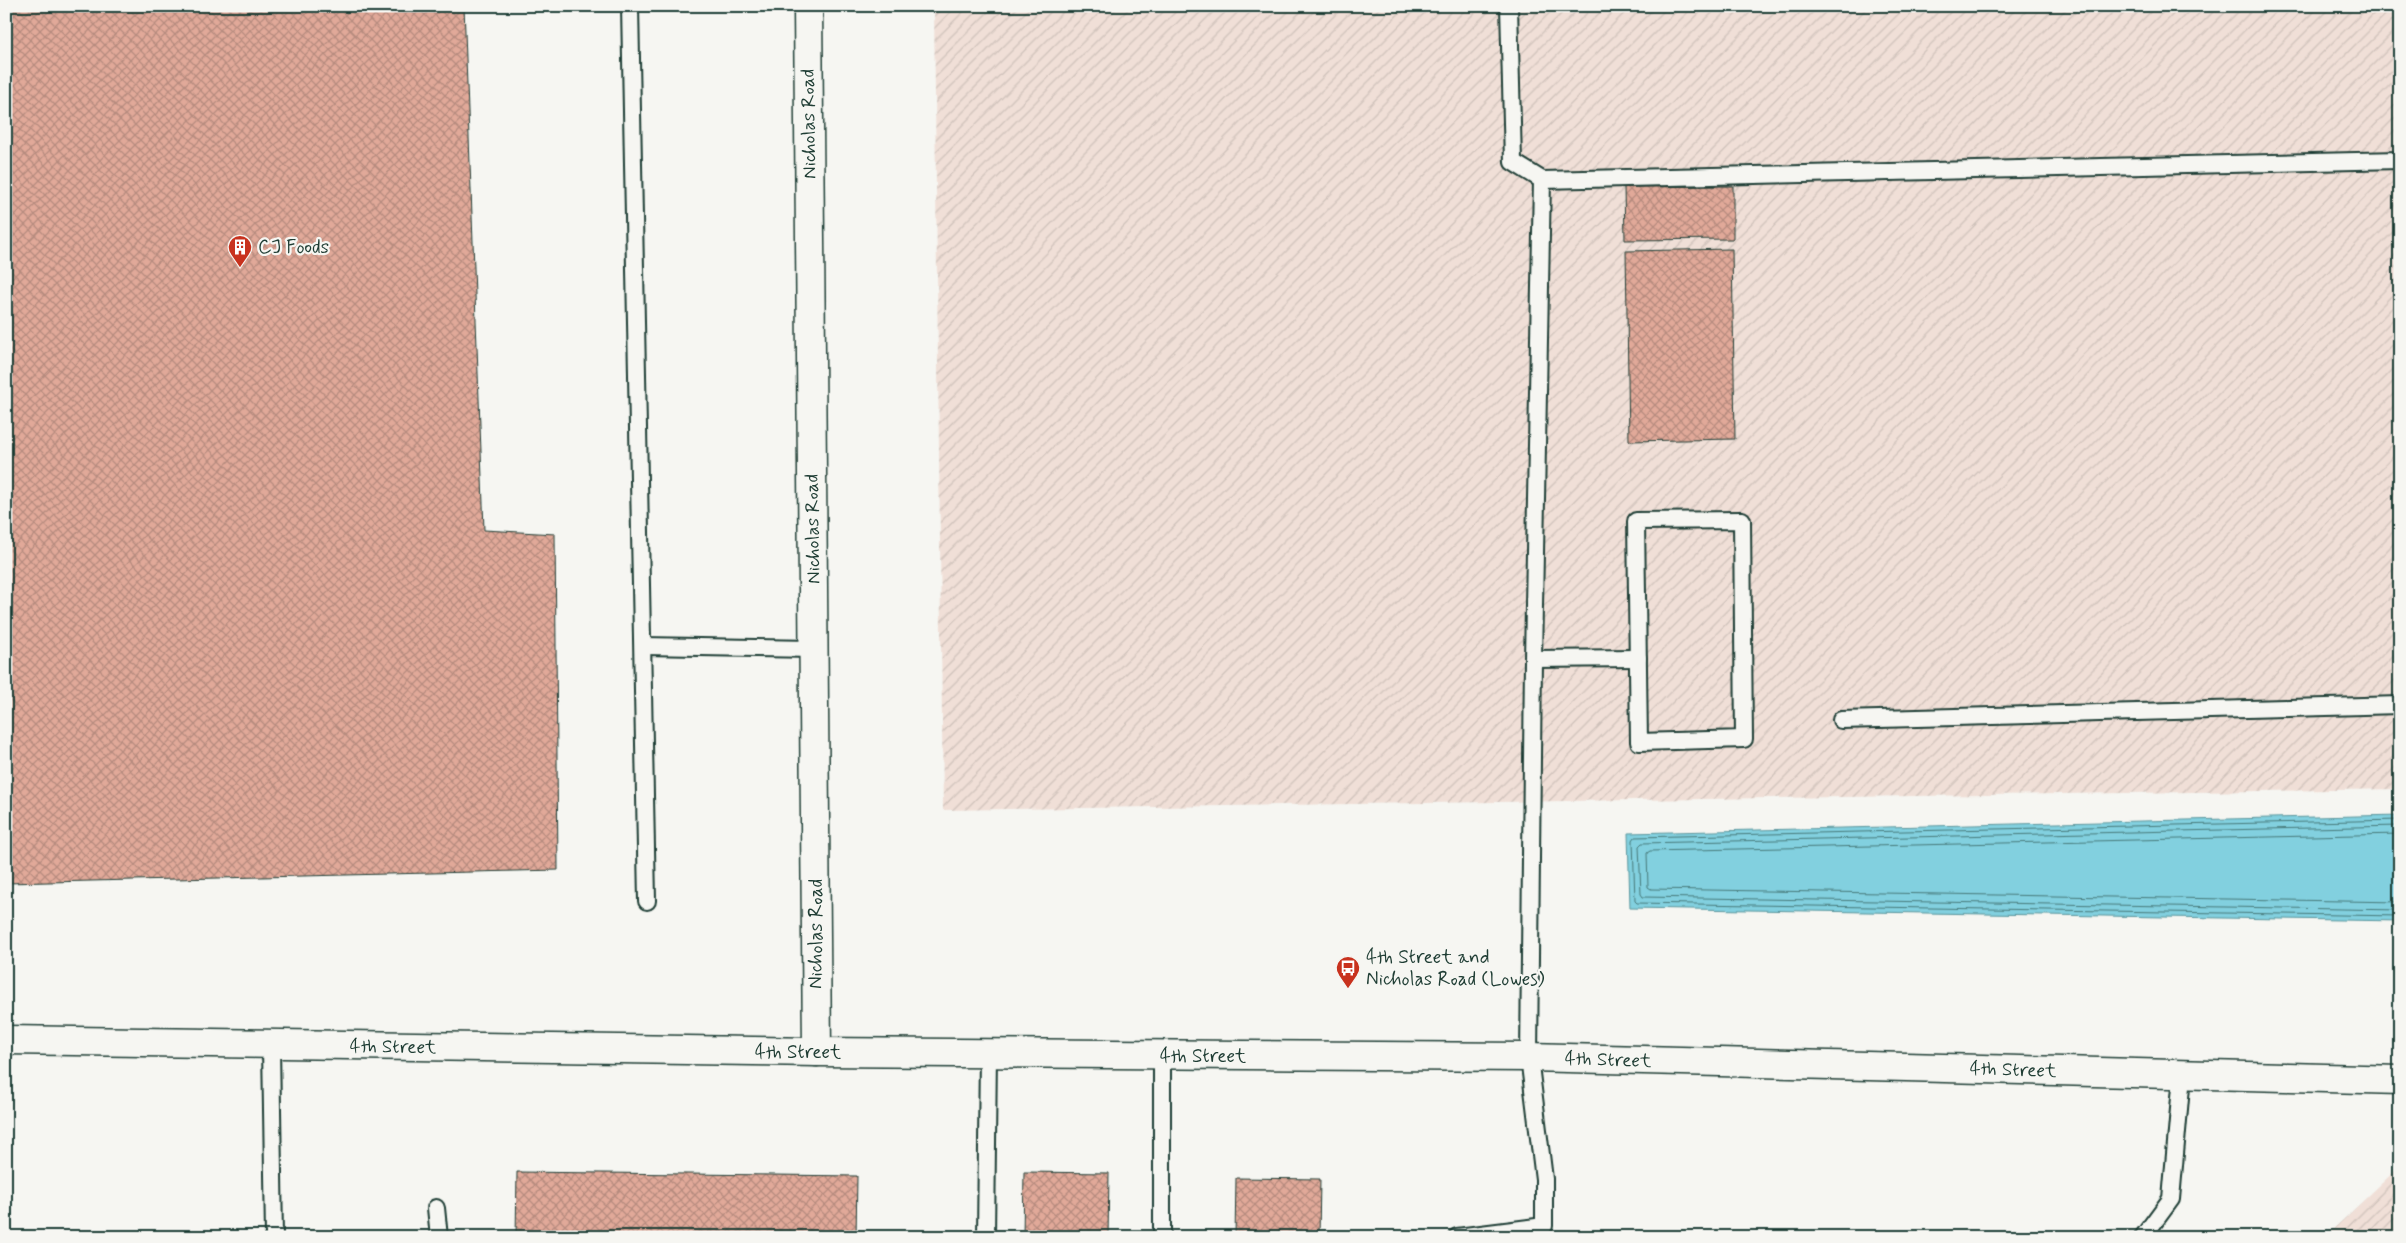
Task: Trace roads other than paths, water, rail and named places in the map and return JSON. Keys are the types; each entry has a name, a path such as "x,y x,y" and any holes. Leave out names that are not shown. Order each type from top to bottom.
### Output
{"street":[{"name":"Nicholas Road","path":"808,6 817,1052"},
{"name":"4th Street","path":"6,1040 271,1046 988,1052 1162,1056 1529,1058 2400,1080"}],"lane":[{"path":"630,6 648,900"},
{"path":"1509,6 1513,162 1542,180 2400,160"},
{"path":"1457,1237 1544,1226 1544,1179 1529,1058 1533,659 1542,180"},
{"path":"1742,520 1744,739 1639,742 1638,658 1636,521 1742,520"},
{"path":"644,646 814,649"},
{"path":"1533,659 1638,658"},
{"path":"1841,720 2400,705"},
{"path":"271,1046 274,1237"},
{"path":"986,1237 988,1052"},
{"path":"1162,1056 1162,1237"},
{"path":"2143,1237 2171,1199 2182,1075"},
{"path":"436,1208 439,1237"}],"water":[{"path":"2400,815 2400,921 1630,908 1628,833"}],"place":[{"name":"CJ Foods","path":"240,268"},
{"name":"4th Street and Nicholas Road (Lowes)","path":"1348,989"}]}
